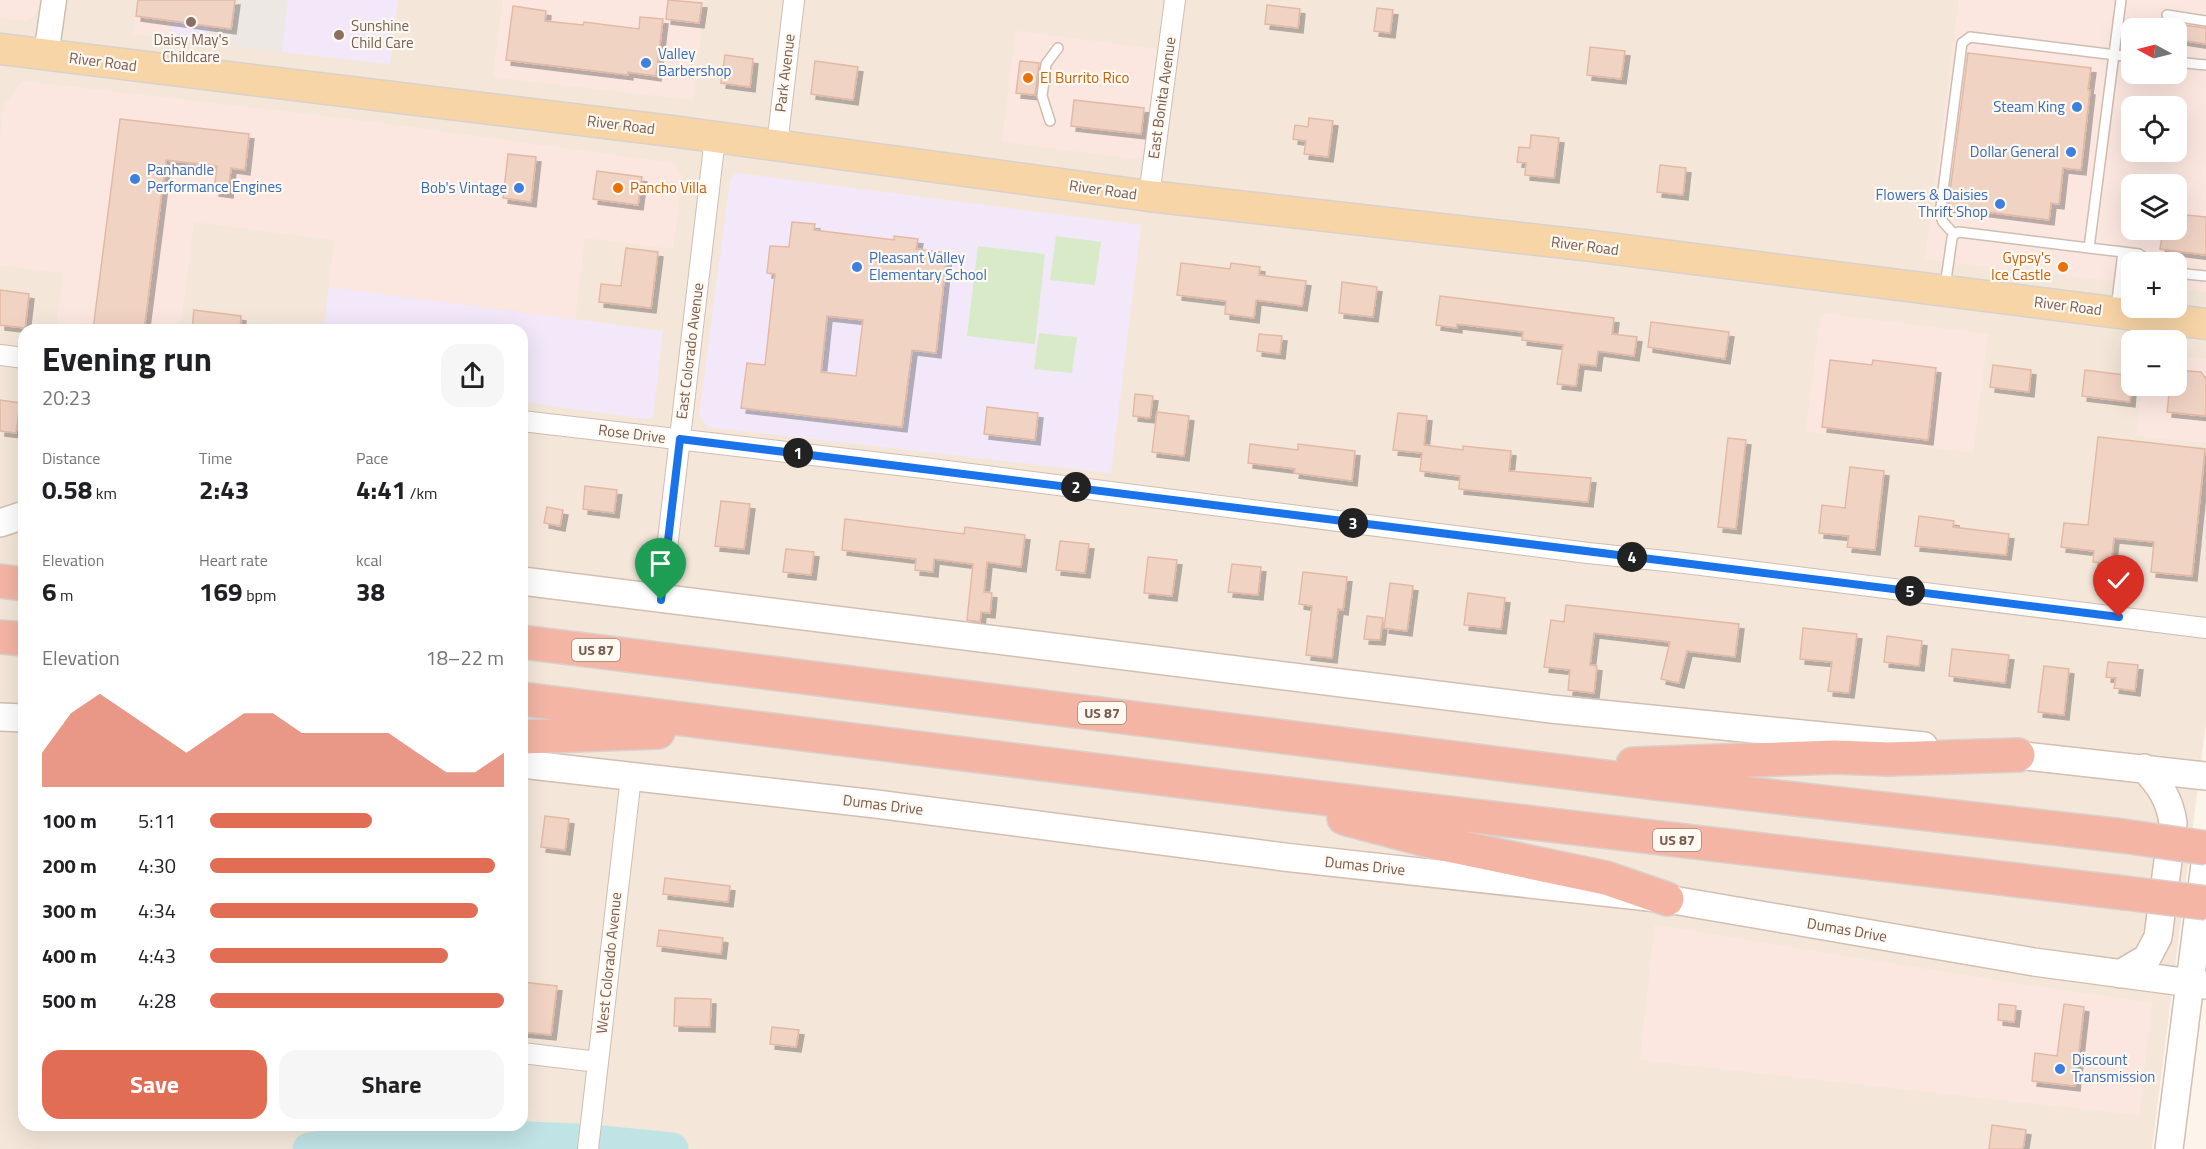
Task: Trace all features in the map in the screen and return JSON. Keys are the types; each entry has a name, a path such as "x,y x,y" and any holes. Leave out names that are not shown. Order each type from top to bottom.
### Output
{"highway":[{"path":"528,630 669,659"},
{"name":"US 87","path":"528,643 1654,783 2123,836 2206,848"},
{"name":"US 87","path":"528,700 1229,787 2206,903"},
{"path":"528,738 755,728"},
{"path":"1534,767 1834,757 1888,759 2018,755"},
{"path":"1229,787 1434,842 1606,878 1666,899"}],"main road":[{"name":"River Road","path":"0,50 777,145 1149,196 1592,246 2206,324"},
{"path":"0,505 18,507"},
{"path":"0,523 18,517"},
{"path":"528,583 1551,709 2206,776"},
{"name":"Dumas Drive","path":"528,765 876,804 1284,857 1666,899 2034,962 2198,983"},
{"path":"2120,974 2147,958 2158,937 2173,823 2171,809 2164,793 2144,768"},
{"path":"2169,1149 2198,983 2206,856"}],"street":[{"path":"46,55 54,0"},
{"name":"Park Avenue","path":"777,145 794,0"},
{"name":"East Bonita Avenue","path":"1149,196 1175,0"},
{"name":"East Colorado Avenue","path":"661,600 715,138"},
{"path":"0,355 18,357"},
{"name":"Rose Drive","path":"528,422 2206,627"},
{"name":"West Colorado Avenue","path":"588,1149 631,777"},
{"path":"528,1054 598,1062"}],"lane":[{"path":"2089,248 2121,0"},
{"path":"2167,15 2206,21"},
{"path":"1954,234 1943,222 1940,214 1962,43 1970,37 2121,56"},
{"path":"1050,121 1042,96 1044,73 1047,60 1059,48"},
{"path":"2187,63 2206,65"},
{"path":"1945,290 1952,238 1959,232 2123,252"},
{"path":"2115,312 2121,267"},
{"path":"2187,274 2206,276"}],"shaded area":[{"path":"0,0 2206,0 2206,723 2152,1149 0,1149"},
{"path":"0,0 39,0 38,8 32,18 25,21 0,18"},
{"path":"138,0 175,0 170,39 133,34"},
{"name":"Daisy May's Childcare","path":"175,0 213,0 208,43 171,39"},
{"path":"213,0 288,0 282,52 208,43"},
{"name":"Sunshine Child Care","path":"288,0 398,0 390,64 282,52"},
{"path":"503,0 705,0 693,100 493,77"},
{"path":"1959,0 2206,0 2206,292 2187,289 2187,252 2121,252 2121,282 1925,259"},
{"path":"1016,31 1157,49 1143,154 1137,159 1002,142"},
{"path":"22,81 350,119 673,163 682,176 673,249 585,238 575,319 329,287 334,240 194,222 181,324 57,324 63,273 0,265 0,139 4,106"},
{"path":"736,173 1141,225 1111,473 708,427 699,416 730,180"},
{"path":"329,287 663,331 653,417 648,419 528,403 528,324 324,324"},
{"path":"1821,313 1988,334 1973,453 1806,431"},
{"path":"2187,357 2206,359 2206,443 2136,436 2141,396 2187,396"},
{"path":"1655,925 2000,981 2152,1003 2139,1115 1640,1060"}],"green space":[{"path":"1056,236 1101,242 1095,285 1050,280"},
{"path":"978,246 1045,254 1035,344 967,336"},
{"path":"1039,333 1077,337 1072,373 1034,369"}],"building":[{"path":"138,0 235,0 231,29 136,16"},
{"path":"668,0 702,3 699,23 666,19"},
{"path":"1267,5 1300,9 1298,28 1265,24"},
{"path":"513,6 546,11 545,21 583,25 584,22 639,29 640,17 663,19 656,76 628,72 628,75 506,60"},
{"path":"1377,8 1393,10 1390,33 1374,31"},
{"path":"2187,26 2206,28 2206,44 2187,41"},
{"path":"1590,47 1625,51 1621,79 1587,75"},
{"path":"1968,53 2091,68 2081,170 2063,168 2059,204 2051,203 2049,220 1948,207"},
{"path":"725,55 753,59 750,87 721,83"},
{"path":"815,61 858,67 853,100 811,94"},
{"path":"1020,61 1039,63 1035,95 1016,93"},
{"path":"1074,100 1144,108 1141,134 1071,126"},
{"path":"1309,118 1333,121 1328,157 1304,154 1306,141 1293,139 1295,125 1308,127"},
{"path":"120,119 249,134 245,170 231,168 228,193 214,191 217,166 166,160 145,324 94,324"},
{"path":"1531,135 1559,138 1554,178 1525,175 1526,163 1517,162 1519,147 1530,148"},
{"path":"508,154 536,157 531,202 503,198"},
{"path":"1660,165 1686,168 1683,195 1657,192"},
{"path":"597,171 642,177 638,205 593,199"},
{"path":"2187,215 2206,217 2206,255 2160,249 2161,240 2187,240"},
{"path":"792,222 815,224 814,230 894,240 894,236 918,239 916,249 947,253 936,353 912,350 902,427 741,408 747,363 765,365 775,274 767,273 770,246 789,247","holes":["827,316 863,320 856,376 821,372"]},
{"path":"626,248 658,252 651,308 599,302 601,284 621,286"},
{"path":"1181,263 1230,269 1231,263 1260,267 1259,275 1306,281 1302,306 1256,300 1254,318 1225,314 1226,301 1177,295"},
{"path":"1342,282 1377,287 1373,317 1339,313"},
{"path":"0,290 29,294 25,324 18,324 18,327 0,325"},
{"path":"1440,296 1614,318 1612,334 1637,337 1634,356 1598,351 1596,366 1579,364 1576,386 1557,384 1563,345 1522,340 1523,332 1457,324 1457,328 1436,325"},
{"path":"194,310 241,316 240,324 193,324"},
{"path":"1651,322 1729,332 1725,359 1648,347"},
{"path":"1259,334 1282,336 1280,354 1257,351"},
{"path":"1830,360 1872,365 1873,360 1936,368 1928,440 1822,427"},
{"path":"1993,365 2031,370 2029,392 1990,387"},
{"path":"2085,370 2121,375 2121,396 2130,396 2130,402 2082,396"},
{"path":"2187,371 2201,372 2206,379 2206,416 2167,412 2169,396 2187,396"},
{"path":"1135,394 1153,396 1150,418 1133,416"},
{"path":"0,400 18,403 16,433 0,431"},
{"path":"987,407 1038,413 1035,440 984,434"},
{"path":"1157,412 1189,416 1184,456 1152,452"},
{"path":"1398,413 1427,416 1424,445 1463,450 1463,446 1511,451 1509,471 1591,478 1588,502 1459,489 1460,476 1420,471 1422,453 1393,450"},
{"path":"2098,437 2205,449 2192,576 2151,572 2154,542 2114,538 2111,564 2093,562 2094,551 2061,547 2064,523 2088,525"},
{"path":"1728,438 1746,440 1736,529 1718,527"},
{"path":"1250,444 1298,450 1298,444 1355,451 1352,481 1294,473 1295,469 1248,463"},
{"path":"1850,467 1884,471 1875,550 1847,547 1849,536 1819,533 1822,505 1845,508"},
{"path":"585,486 617,490 614,513 583,509"},
{"path":"721,501 750,504 744,549 715,546"},
{"path":"547,507 563,510 560,526 544,523"},
{"path":"1919,516 1954,521 1953,527 2009,534 2006,555 1915,546"},
{"path":"845,519 964,534 965,527 1025,535 1021,567 987,562 984,592 992,593 990,613 981,612 980,622 967,620 973,564 934,559 933,572 915,570 916,559 842,550"},
{"path":"1060,541 1089,544 1085,573 1056,570"},
{"path":"786,549 814,552 811,575 783,572"},
{"path":"1148,557 1177,560 1172,596 1144,593"},
{"path":"1232,564 1261,567 1258,595 1228,592"},
{"path":"1303,572 1347,577 1343,610 1338,609 1332,658 1306,655 1312,606 1299,604"},
{"path":"1390,583 1413,586 1407,631 1384,628"},
{"path":"1468,593 1505,598 1501,629 1464,625"},
{"path":"1566,605 1739,624 1735,657 1687,651 1679,683 1661,679 1670,642 1594,633 1590,665 1597,666 1594,693 1568,690 1570,670 1544,667 1551,620 1564,622"},
{"path":"1367,616 1383,618 1380,640 1364,639"},
{"path":"1803,628 1857,634 1849,693 1828,691 1832,662 1800,659"},
{"path":"1887,636 1922,641 1919,666 1884,662"},
{"path":"1952,649 2009,655 2005,683 1949,676"},
{"path":"2108,662 2138,665 2135,691 2114,688 2116,678 2106,677"},
{"path":"2044,666 2069,669 2064,715 2038,712"},
{"path":"545,816 569,819 565,850 541,847"},
{"path":"665,878 730,886 728,902 663,894"},
{"path":"659,930 723,938 721,954 657,946"},
{"path":"528,983 557,986 551,1035 528,1033"},
{"path":"675,998 711,999 710,1027 674,1026"},
{"path":"1999,1004 2016,1006 2014,1022 1998,1020"},
{"path":"2064,1004 2084,1007 2075,1086 2032,1081 2035,1053 2057,1056"},
{"path":"772,1027 799,1030 796,1047 770,1044"},
{"path":"1992,1125 2026,1130 2023,1149 1989,1149"}],"waterway":[{"path":"309,1149 390,1139 458,1135 576,1140"},
{"path":"602,1142 672,1149"}],"place":[{"name":"Daisy May's Childcare","path":"191,22"},
{"name":"Sunshine Child Care","path":"339,35"},
{"name":"Valley Barbershop","path":"646,63"},
{"name":"El Burrito Rico","path":"1028,78"},
{"name":"Steam King","path":"2077,107"},
{"name":"Dollar General","path":"2071,152"},
{"name":"Panhandle Performance Engines","path":"135,179"},
{"name":"Bob's Vintage","path":"519,188"},
{"name":"Pancho Villa","path":"618,188"},
{"name":"Flowers & Daisies Thrift Shop","path":"2000,204"},
{"name":"Pleasant Valley Elementary School","path":"857,267"},
{"name":"Gypsy's Ice Castle","path":"2063,267"},
{"name":"Discount Transmission","path":"2060,1069"}],"route":[{"path":"661,600 680,439 2119,617"}]}
